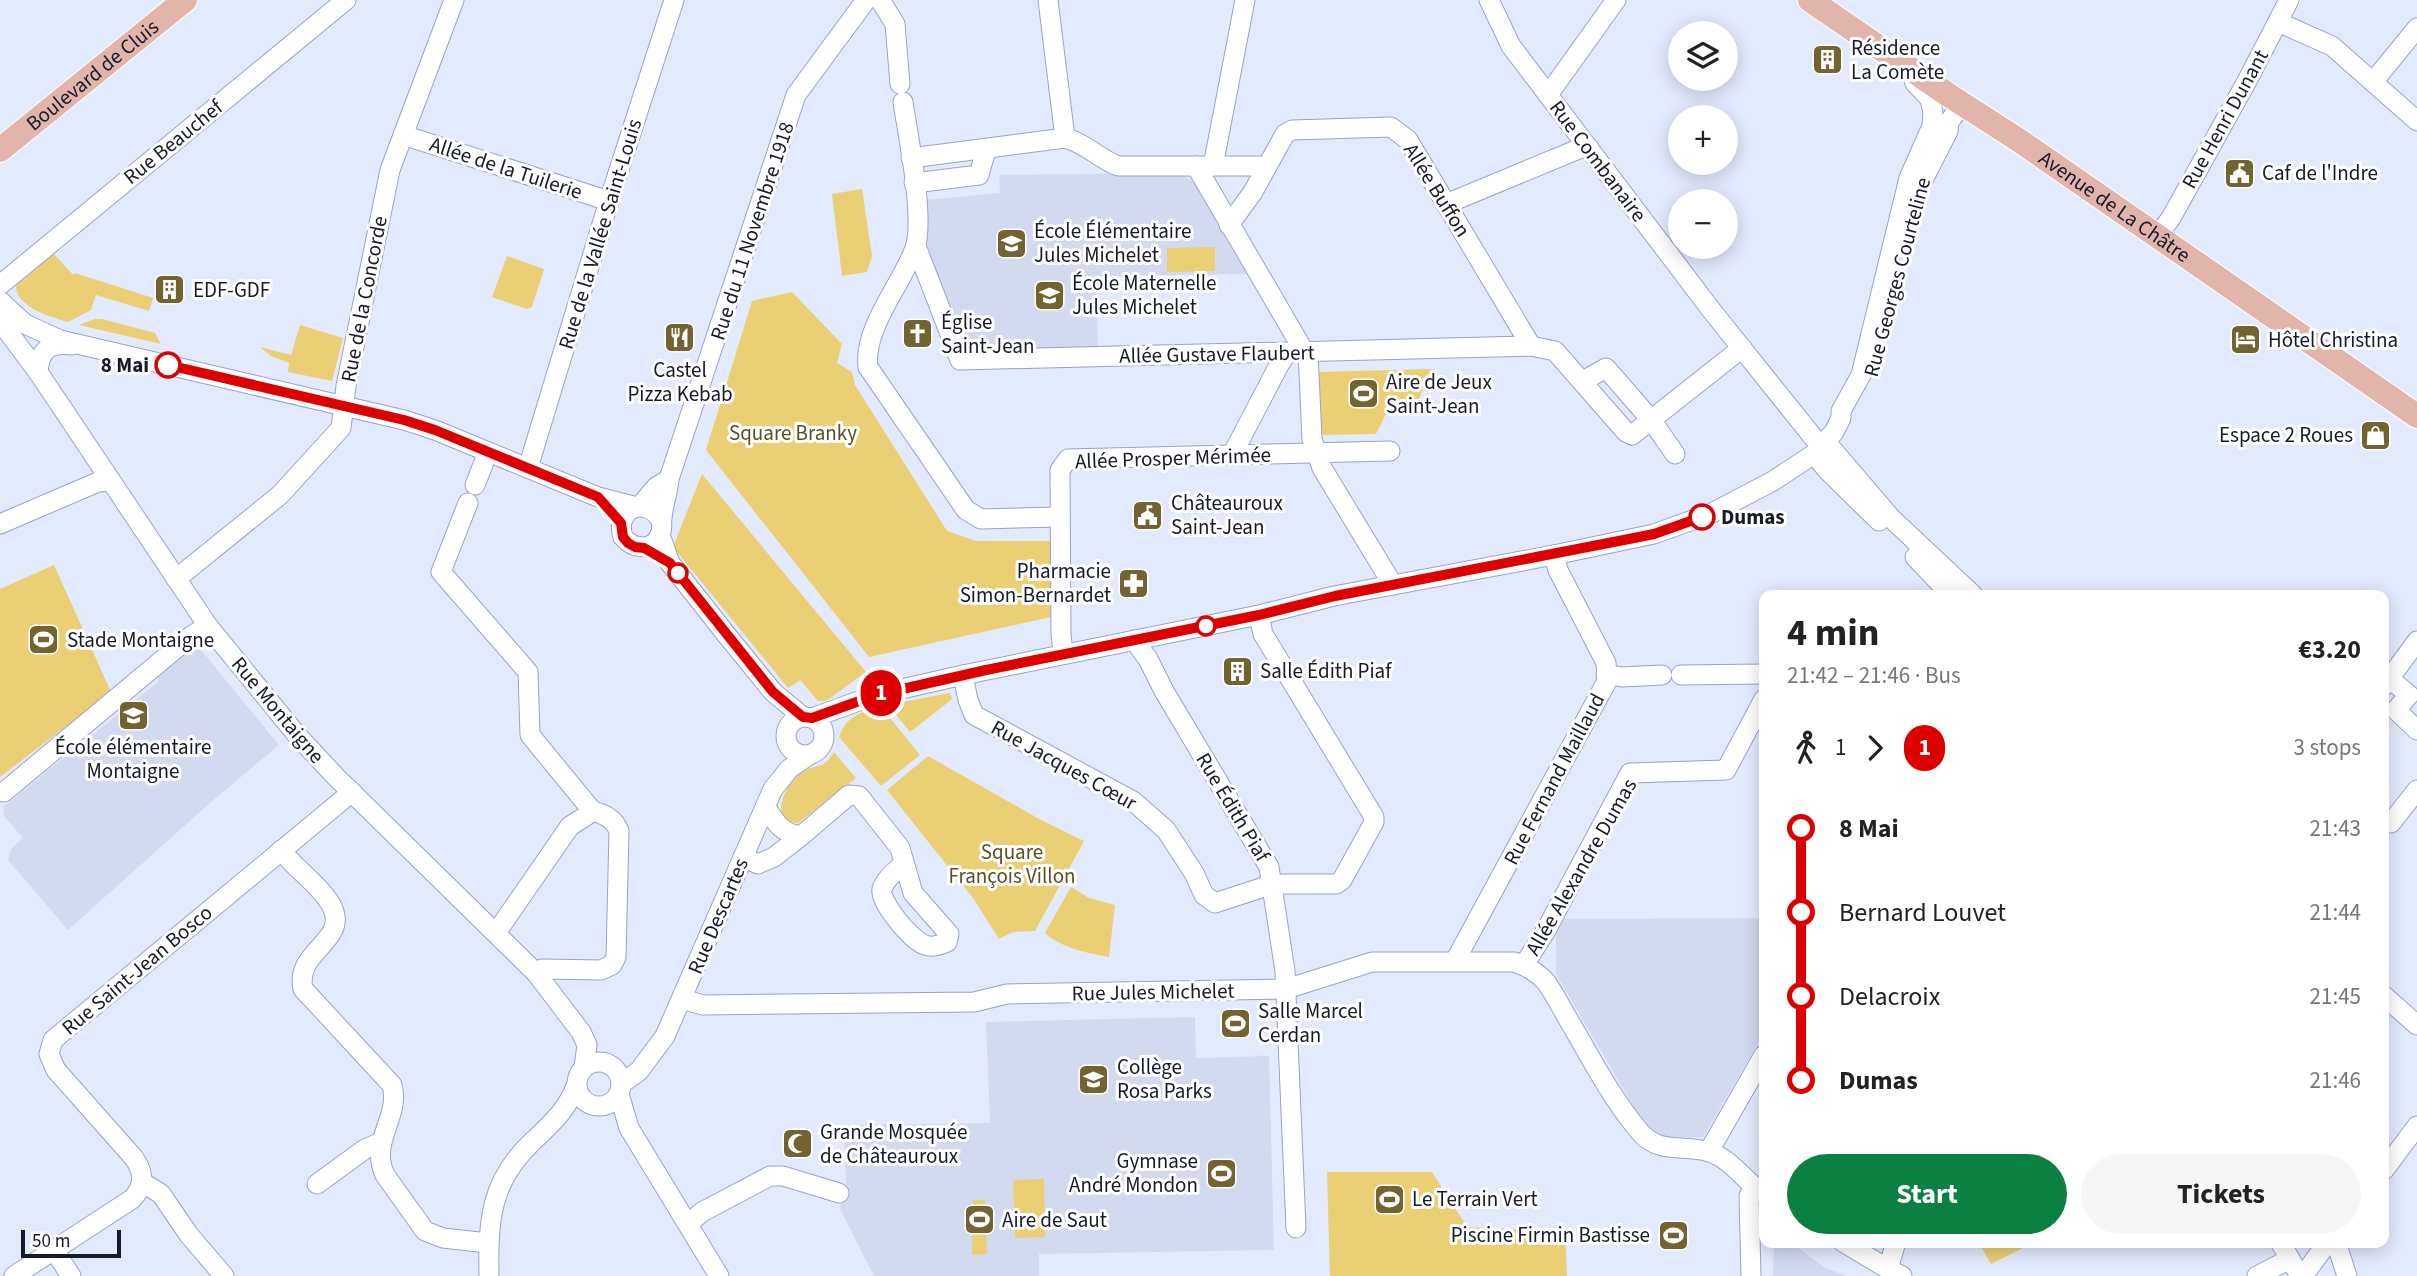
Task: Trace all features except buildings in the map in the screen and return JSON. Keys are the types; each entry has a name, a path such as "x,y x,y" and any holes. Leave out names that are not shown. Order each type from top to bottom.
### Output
{"main road":[{"name":"Boulevard de Cluis","path":"0,131 159,0"},
{"name":"Boulevard de Cluis","path":"0,150 185,0"},
{"name":"Avenue de La Châtre","path":"1810,0 1910,69 1947,122 1983,117 2415,411"}],"street":[{"name":"Rue Beauchef","path":"0,285 346,0"},
{"name":"Rue de la Concorde","path":"176,579 280,495 341,428 390,170 454,0"},
{"name":"Rue de la Vallée Saint-Louis","path":"528,468 609,201 674,0"},
{"name":"Rue du 11 Novembre 1918","path":"661,528 669,479 796,95 866,0"},
{"path":"880,0 895,24 918,219 916,246 874,331 866,354 868,367 966,510 981,519 1060,517"},
{"path":"1048,0 1065,138"},
{"path":"1245,0 1205,166 1229,225 1300,353 1311,439 1322,468 1392,585"},
{"name":"Rue Combanaire","path":"1489,0 1511,46 1820,448 1828,471 1961,590"},
{"path":"1548,95 1616,0"},
{"name":"Rue Henri Dunant","path":"2157,236 2171,218 2289,0"},
{"path":"2278,22 2332,46 2417,121"},
{"path":"2373,82 2417,28"},
{"name":"Rue Georges Courteline","path":"1820,448 1834,432 1841,418 1841,411 1861,375 1909,178 1947,122 1933,113 1930,99 1915,83 1910,69"},
{"name":"Allée Buffon","path":"1266,166 1285,134 1292,130 1391,127 1408,140 1531,346"},
{"name":"Allée de la Tuilerie","path":"403,135 609,201"},
{"path":"911,158 1065,138 1078,141 1105,161 1118,166 1266,166 1253,192 1229,225"},
{"path":"1446,204 1581,148 1589,148"},
{"path":"914,183 979,175 986,150"},
{"name":"Allée Gustave Flaubert","path":"916,246 960,360 1531,346 1555,351 1626,432 1632,435 1652,421"},
{"path":"0,301 25,324 60,340 414,423 598,497 649,508 656,513 670,563"},
{"name":"Rue Montaigne","path":"0,321 38,372 208,626 296,734 536,974 581,1032 587,1045 584,1067"},
{"path":"38,372 43,351 50,346 84,346"},
{"path":"1652,421 1742,348"},
{"path":"1232,455 1279,365 1300,353"},
{"path":"1583,381 1606,368 1652,421 1675,453"},
{"path":"787,736 790,723 807,717 857,701 963,675 1259,615 1335,596 1654,534 1730,505 1773,481 1820,448"},
{"name":"Allée Prosper Mérimée","path":"1063,653 1060,470 1068,459 1390,451"},
{"path":"488,452 441,572 527,672 530,735 589,805 590,811 570,826 496,933"},
{"name":"Rue du 11 Novembre 1918","path":"638,507 656,487 669,479"},
{"path":"0,524 98,482 110,481"},
{"path":"598,497 621,523 623,537 628,543 644,548 670,563 773,692 786,720 787,736 796,753 810,755 820,748 825,734 839,715 857,701"},
{"path":"621,523 630,510 638,507"},
{"path":"644,548 656,541 661,528"},
{"name":"Rue Fernand Maillaud","path":"1455,961 1606,681 1606,663 1558,570 1554,555"},
{"path":"1259,615 1263,634 1374,817 1374,822 1342,880 1336,884 1273,884"},
{"path":"4,792 191,636 208,626"},
{"name":"Rue Édith Piaf","path":"1134,640 1269,867 1286,989 1296,1228"},
{"path":"2389,678 2417,641"},
{"path":"1606,674 1622,677 1759,674"},
{"name":"Rue Jacques Cœur","path":"963,675 974,715 1133,801 1166,831 1209,900 1221,902 1273,884"},
{"path":"2389,684 2409,695 2396,710 2417,730"},
{"path":"773,692 807,717 818,721 825,734"},
{"name":"Allée Alexandre Dumas","path":"1524,965 1545,932 1630,773 1726,771 1759,708"},
{"name":"Rue Descartes","path":"620,1089 639,1071 665,1036 781,777 787,736"},
{"name":"Rue Descartes","path":"781,777 810,755"},
{"path":"2391,823 2417,790"},
{"name":"Rue Saint-Jean Bosco","path":"142,1182 141,1167 55,1070 50,1054 53,1040 352,792"},
{"path":"743,857 758,864 774,858 849,795 856,795 895,840 904,863"},
{"path":"766,807 778,827 788,834 801,836"},
{"path":"536,974 542,969 601,970 612,965 616,957 619,831 616,823 608,817 590,811"},
{"path":"281,850 331,904 336,925 333,933 308,958 301,977 303,989 392,1085 394,1107 381,1142 381,1167 385,1175 425,1231 443,1238 488,1243"},
{"name":"Rue Jules Michelet","path":"682,999 703,1005 974,1002 1007,994 1286,989 1372,962 1505,961 1524,965"},
{"path":"1524,965 1545,981 1611,1091 1642,1135 1656,1145 1709,1152 1724,1160 1759,1191 1749,1196 1751,1276"},
{"path":"2389,1000 2417,1025"},
{"path":"489,1276 488,1243 493,1202 510,1167 531,1143 557,1120 572,1098 579,1072 596,1061 610,1064 653,1054"},
{"path":"610,1064 618,1072 629,1128 719,1276"},
{"path":"1709,1152 1759,1064"},
{"path":"576,1086 582,1099 629,1128"},
{"path":"557,1120 594,1105 614,1101 620,1089"},
{"path":"2389,1163 2417,1126"},
{"path":"317,1184 365,1149 381,1142"},
{"path":"689,1223 702,1212 770,1176 783,1176 839,1193"},
{"path":"14,1276 132,1199 142,1182 161,1194 189,1235 224,1276"},
{"path":"1853,1248 1895,1272 1896,1248"},
{"path":"2257,1276 2293,1263 2318,1248"},
{"path":"2338,1248 2347,1276"},
{"path":"54,1250 71,1276"}],"shaded area":[{"path":"1179,173 1192,180 1247,274 1096,276 1098,348 965,352 921,239 924,200 1000,193 999,175"},
{"path":"191,645 198,646 279,745 68,930 8,860 11,849 23,838 4,816 3,807 159,681 155,676"},
{"path":"1759,918 1759,1042 1703,1137 1652,1138 1556,974 1556,919"},
{"name":"Collège Rosa Parks","path":"1195,1017 1196,1058 1269,1056 1274,1250 1039,1254 1039,1276 874,1276 840,1209 846,1186 844,1125 990,1123 986,1022"},
{"path":"1774,1248 1798,1248 1824,1267 1846,1276 1773,1276"}],"green space":[{"path":"862,189 872,256 867,272 842,276 832,194"},
{"path":"1215,247 1215,271 1167,272 1167,248"},
{"path":"54,254 73,275 75,273 153,298 149,311 96,295 91,310 68,322 35,310 21,299 16,285"},
{"path":"507,256 544,269 532,307 527,309 492,297"},
{"name":"Square Branky","path":"792,292 842,344 837,363 852,372 855,385 947,531 976,541 1054,541 1051,617 869,657 706,450 752,301"},
{"path":"95,319 155,333 161,344 79,325"},
{"path":"300,325 343,338 332,381 288,372 289,363 271,356 260,347 291,355"},
{"path":"1432,369 1415,408 1388,410 1376,434 1320,435 1318,372"},
{"path":"702,474 866,672 826,701 818,701 800,680 788,688 673,547"},
{"name":"Stade Montaigne","path":"54,565 111,692 0,777 0,589"},
{"path":"949,693 951,700 910,732 888,705"},
{"path":"881,707 920,755 881,786 839,737 845,724 855,716"},
{"path":"834,752 856,778 798,823 785,821 782,802 792,782 807,769 826,762"},
{"name":"Square François Villon","path":"928,756 1041,820 1084,841 1035,931 1013,932 999,939 973,898 887,790"},
{"path":"1071,887 1089,898 1115,905 1109,957 1067,946 1045,933"},
{"name":"Le Terrain Vert","path":"1327,1172 1432,1172 1467,1227 1565,1231 1567,1276 1330,1276"},
{"path":"1044,1179 1045,1237 1015,1238 1013,1180"},
{"name":"Aire de Saut","path":"973,1200 985,1200 987,1254 972,1255"},
{"path":"1982,1248 2023,1248 1991,1264"}],"bus line":[{"name":"1","path":"168,365 404,420 435,430 598,497 621,523 623,537 628,543 644,548 670,563 773,692 803,717 812,718 897,690 1063,653 1283,610 1335,596 1654,534 1702,517"}],"place":[{"name":"Résidence La Comète","path":"1828,60"},
{"name":"Caf de l'Indre","path":"2239,173"},
{"name":"École Élémentaire Jules Michelet","path":"1011,243"},
{"name":"EDF-GDF","path":"170,290"},
{"name":"École Maternelle Jules Michelet","path":"1049,295"},
{"name":"Église Saint-Jean","path":"918,334"},
{"name":"Castel Pizza Kebab","path":"680,338"},
{"name":"Hôtel Christina","path":"2245,340"},
{"name":"8 Mai","path":"168,365"},
{"name":"Aire de Jeux Saint-Jean","path":"1363,394"},
{"name":"Espace 2 Roues","path":"2376,435"},
{"name":"Châteauroux Saint-Jean","path":"1148,515"},
{"name":"Dumas","path":"1702,517"},
{"name":"Pharmacie Simon-Bernardet","path":"1134,583"},
{"name":"Stade Montaigne","path":"44,640"},
{"name":"Salle Édith Piaf","path":"1237,671"},
{"name":"École élémentaire Montaigne","path":"133,715"},
{"name":"Salle Marcel Cerdan","path":"1235,1023"},
{"name":"Collège Rosa Parks","path":"1094,1079"},
{"name":"Grande Mosquée de Châteauroux","path":"797,1144"},
{"name":"Gymnase André Mondon","path":"1221,1173"},
{"name":"Le Terrain Vert","path":"1389,1199"},
{"name":"Aire de Saut","path":"979,1220"},
{"name":"Piscine Firmin Bastisse","path":"1673,1235"}]}
